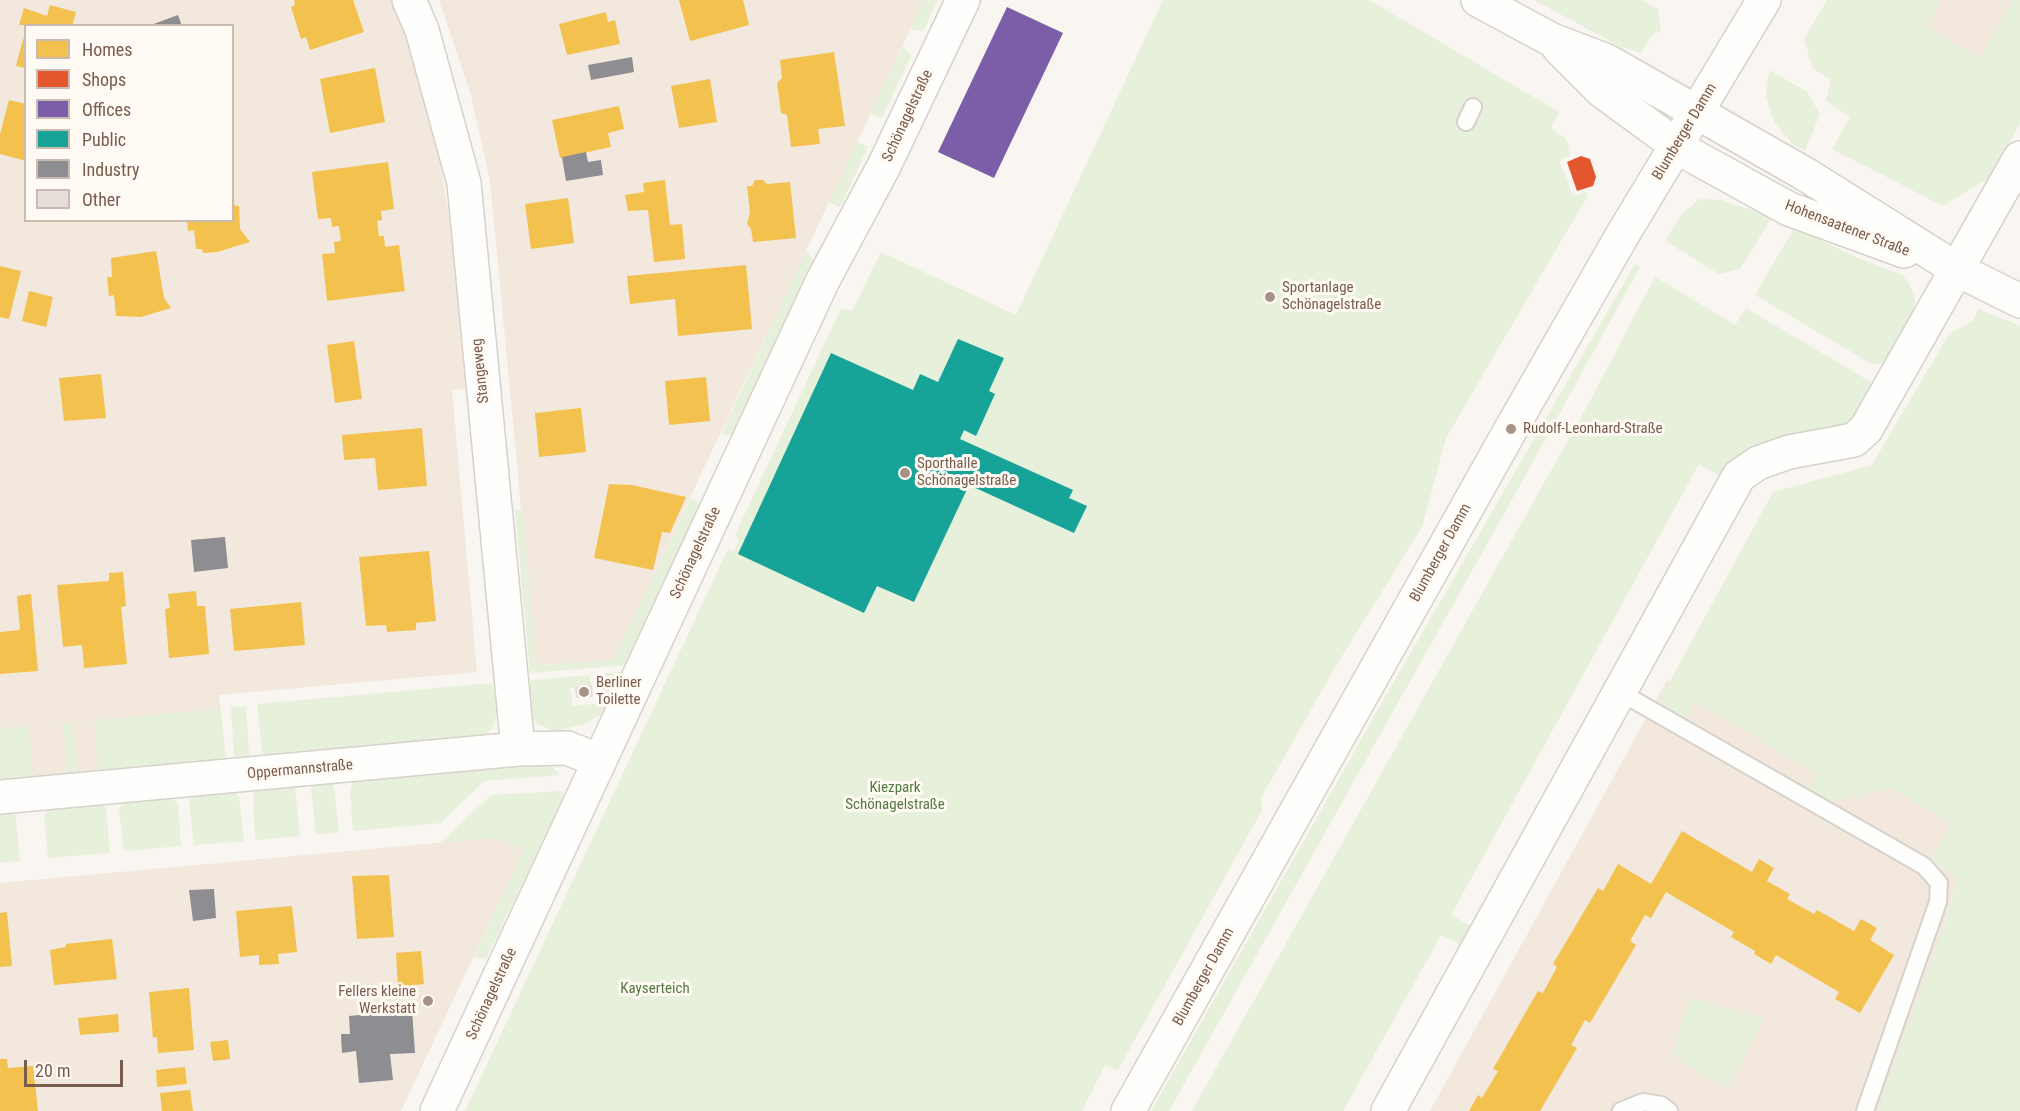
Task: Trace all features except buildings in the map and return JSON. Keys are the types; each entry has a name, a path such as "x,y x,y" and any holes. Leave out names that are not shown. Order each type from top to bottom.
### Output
{"street":[{"name":"Stangeweg","path":"410,0 422,30 464,183 518,749"},
{"name":"Schönagelstraße","path":"437,1111 585,794 598,760 823,280 884,166 963,0"},
{"path":"1478,0 1552,40 1607,61 1697,112"},
{"name":"Blumberger Damm","path":"1128,1111 1505,439 1764,0"},
{"path":"1552,40 1602,91 1676,146"},
{"name":"Hohensaatener Straße","path":"1697,112 1805,174 1958,270 2020,301"},
{"name":"Hohensaatener Straße","path":"1676,146 1789,208 1958,270"},
{"path":"1388,1111 1618,691 1739,476 1758,463 1789,452 1854,441 1866,429 1892,387 2020,158"},
{"name":"Oppermannstraße","path":"0,797 518,749 567,748 598,760"}],"lane":[{"path":"1466,122 1473,107"},
{"path":"1618,691 1924,866 1940,883 1938,902 1865,1111"},
{"path":"1621,1111 1643,1101 1661,1105 1669,1111"}],"shaded area":[{"path":"0,0 394,0 425,95 440,161 461,290 470,389 452,390 477,672 219,695 226,757 0,784"},
{"path":"439,0 924,0 614,659 536,666 490,180 470,92"},
{"path":"1932,0 2020,0 2020,99 1900,33"},
{"path":"1667,680 1818,771 1891,788 1951,823 1957,877 1903,1076 1912,1111 1430,1111"},
{"path":"491,838 524,849 401,1111 0,1111 0,883"}],"green space":[{"path":"924,0 938,0 923,31 910,29"},
{"path":"1163,0 1369,0 1559,112 1551,128 1567,140 1570,156 1559,160 1573,196 1587,192 1588,195 1446,438 1422,527 1334,669 1261,798 1262,810 1118,1070 1105,1065 1082,1111 465,1111 728,549 734,551 739,539 734,537 841,308 852,311 881,252 1016,315"},
{"path":"1534,0 1642,0 1658,9 1661,31 1653,34 1641,53 1621,47"},
{"path":"1827,0 1942,0 1926,27 1980,58 2013,0 2020,0 2020,124 1990,177 1943,206 1832,149 1850,117 1826,101 1831,79 1813,69 1804,39"},
{"path":"903,46 911,56 882,118 871,113"},
{"path":"1769,70 1806,91 1820,114 1805,151 1793,144 1774,122 1766,97"},
{"path":"857,142 868,147 840,207 829,202"},
{"path":"1700,199 1722,200 1772,217 1740,269 1719,274 1665,241 1682,213"},
{"path":"1794,228 1860,259 1902,275 1909,283 1915,299 1914,309 1888,363 1872,364 1755,295"},
{"path":"806,251 815,261 734,435 721,434"},
{"path":"1635,264 1640,267 1519,487 1169,1111 1151,1111 1384,699"},
{"path":"1655,277 1735,325 1746,308 1874,384 1844,430 1720,476 1699,464 1451,915 1472,927 1463,946 1441,935 1343,1111 1192,1111 1590,401"},
{"path":"1978,309 2020,326 2020,1111 1877,1111 1945,923 1957,878 1929,861 1951,823 1891,788 1823,804 1807,793 1817,774 1696,702 1684,720 1658,703 1773,492 1872,465 1949,334 1973,321"},
{"path":"690,499 701,503 627,665 530,673 515,510 523,509 537,666 614,659"},
{"path":"623,672 605,712 585,724 555,731 537,724 530,714 524,681 589,675 592,685 570,688 573,706 602,703 599,674"},
{"path":"493,683 497,712 493,727 480,740 272,759 262,753 257,704"},
{"path":"246,706 249,754 246,761 234,756 231,707"},
{"path":"220,709 226,757 220,764 104,774 98,767 94,720"},
{"path":"73,722 79,776 67,778 62,723"},
{"path":"28,726 33,772 26,781 0,784 0,728"},
{"path":"549,763 560,775 484,781 441,823 353,831 350,792 353,778"},
{"path":"333,780 339,832 316,835 311,788 315,782"},
{"path":"291,784 295,789 300,836 255,840 253,795 257,787"},
{"path":"231,791 239,797 244,841 194,845 189,801 195,794"},
{"path":"563,791 563,800 486,959 474,957 524,849 491,838 440,843 491,795"},
{"path":"169,797 178,803 181,846 124,851 119,809 124,801"},
{"path":"99,803 106,808 110,853 48,858 44,815 48,807"},
{"path":"9,811 16,816 20,861 0,863 0,812"},
{"path":"1690,998 1765,1018 1728,1087 1700,1074 1672,1054"}],"place":[{"name":"Sportanlage Schönagelstraße","path":"1270,297"},
{"name":"Rudolf-Leonhard-Straße","path":"1511,429"},
{"name":"Sporthalle Schönagelstraße","path":"905,473"},
{"name":"Berliner Toilette","path":"584,692"},
{"name":"Fellers kleine Werkstatt","path":"428,1001"}],"park label":[{"name":"Kiezpark Schönagelstraße","path":"895,796"},
{"name":"Kayserteich","path":"655,989"}]}
